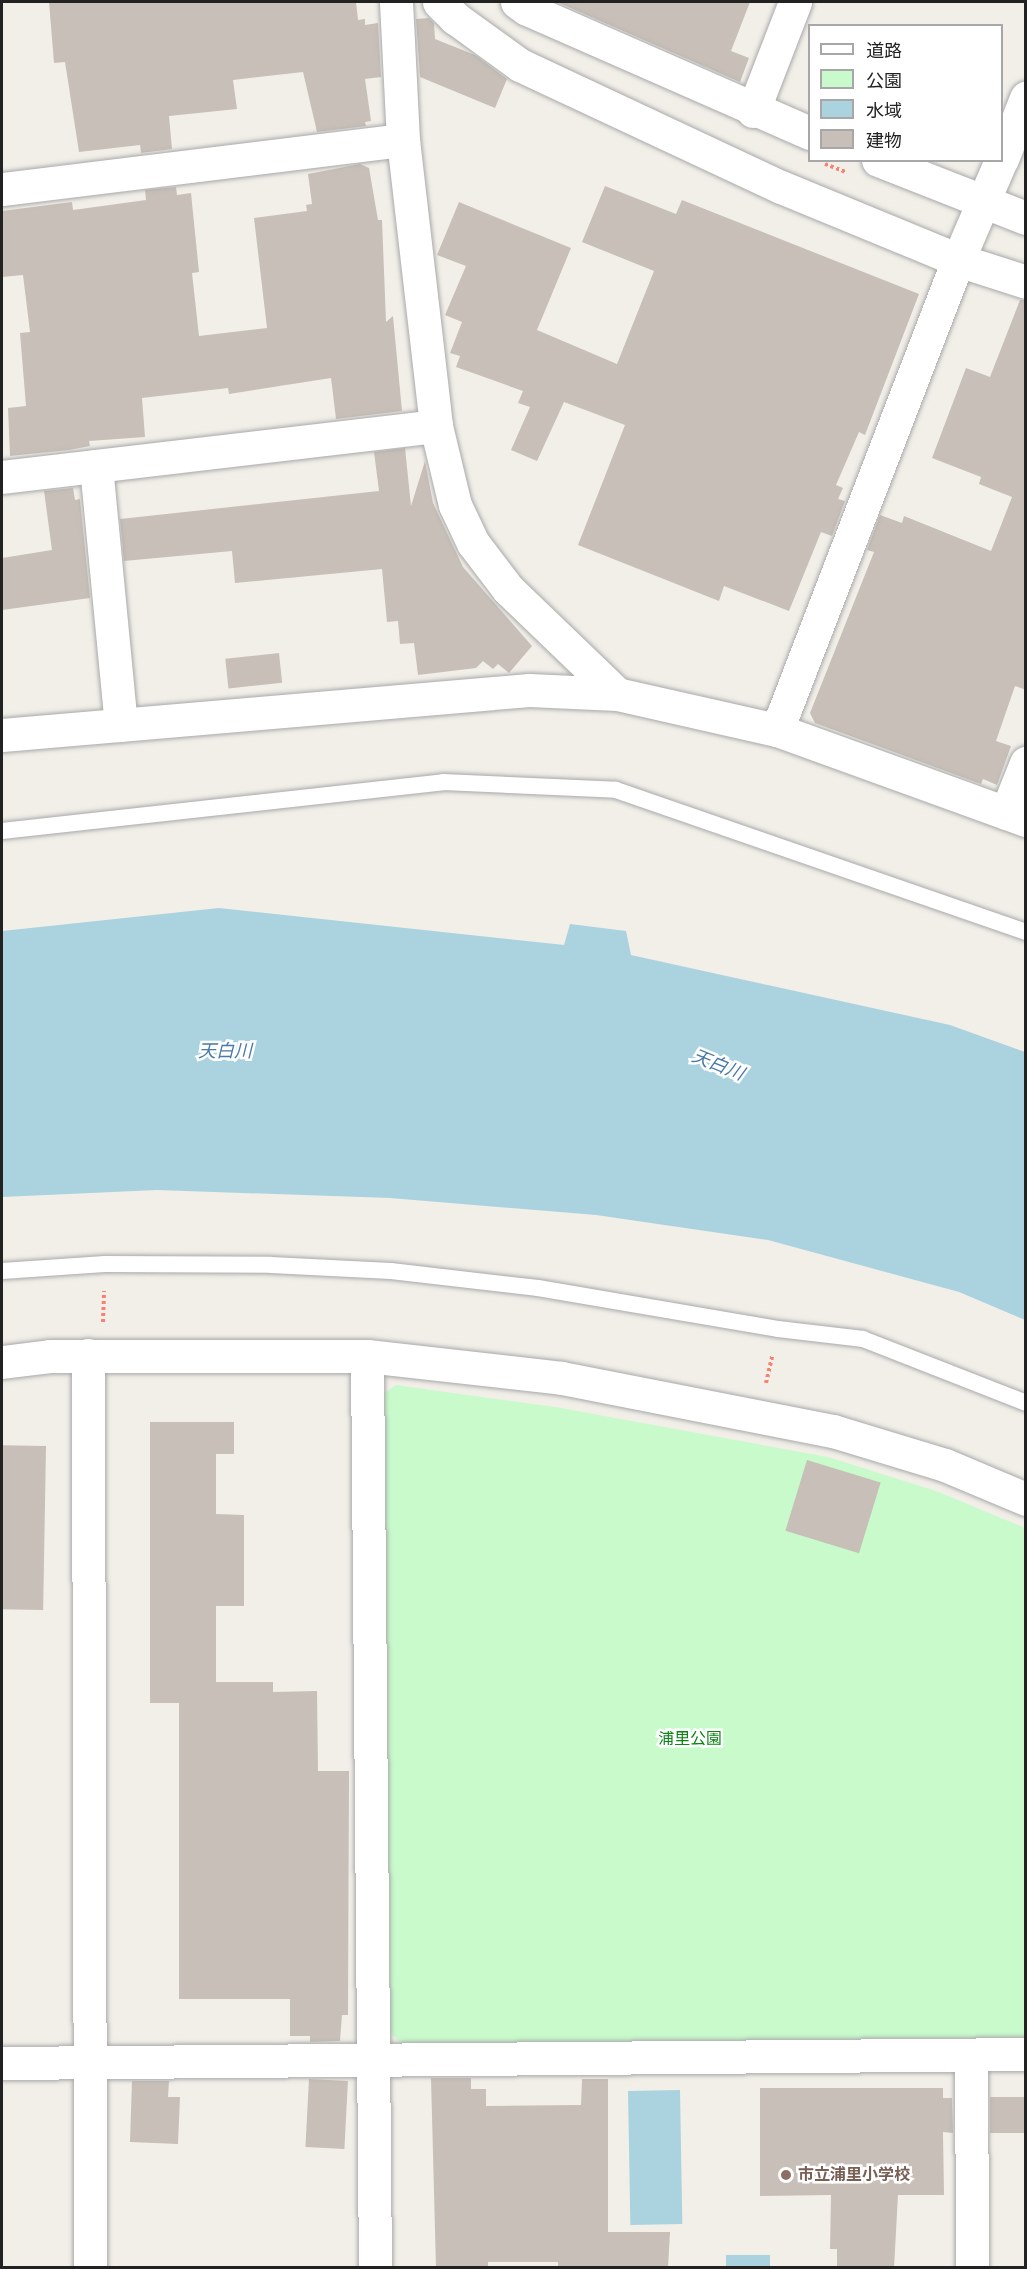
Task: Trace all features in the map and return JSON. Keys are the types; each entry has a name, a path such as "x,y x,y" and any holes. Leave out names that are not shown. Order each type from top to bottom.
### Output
{"street":[{"path":"396,2 404,140 436,426 455,505 473,543 508,589 617,694"},
{"path":"439,2 455,18 520,65 781,187 958,260 1026,282"},
{"path":"753,111 795,2"},
{"path":"525,4 753,111 808,132"},
{"path":"1003,155 1026,98"},
{"path":"2,189 404,140"},
{"path":"883,162 1026,218"},
{"path":"777,730 958,260 1000,162"},
{"path":"2,477 436,426"},
{"path":"96,466 121,725"},
{"path":"2,735 529,690 617,694 777,730 1016,816 1026,763"},
{"path":"90,2268 91,1342"},
{"path":"2,1362 91,1342 368,1356 562,1378 753,1413 833,1431 945,1465 1026,1498"},
{"path":"368,1356 375,2268"},
{"path":"2,2063 1026,2054"},
{"path":"971,2055 972,2268"}],"lane":[{"path":"2,831 443,782 616,790 1026,932"},
{"path":"2,1271 105,1264 391,1271 604,1296 778,1329 863,1339 1026,1404"}],"path":[{"path":"91,1342 103,1326 105,1264"}],"green space":[{"name":"浦里公園","path":"396,1385 561,1408 828,1457 936,1491 1025,1528 1025,2040 402,2045 390,2032 382,1395"}],"water":[{"name":"天白川","path":"219,908 564,945 570,924 626,931 631,955 950,1025 1025,1052 1025,1320 959,1292 768,1240 596,1215 390,1198 157,1190 2,1197 2,931"},
{"path":"680,2090 682,2224 630,2225 628,2091"},
{"path":"726,2255 770,2255 770,2267 726,2267"}],"building":[{"path":"49,2 356,2 358,20 365,19 365,25 378,23 381,77 365,79 371,121 365,122 366,126 317,132 303,72 233,80 237,109 169,116 172,149 141,153 140,145 79,152 65,62 54,63"},
{"path":"557,2 750,2 731,51 749,58 740,82"},
{"path":"429,18 434,23 435,39 475,55 507,79 495,108 420,77 416,19"},
{"path":"360,164 369,168 378,220 382,220 386,322 393,316 402,411 336,419 331,378 229,394 228,388 142,398 145,437 89,441 90,446 69,450 10,456 8,408 26,406 20,333 30,332 23,275 2,277 2,211 72,202 73,210 146,200 145,190 176,187 177,195 191,193 199,272 192,273 199,336 267,328 254,218 307,211 306,205 312,204 308,174"},
{"path":"605,186 676,214 682,200 919,294 865,435 859,432 836,485 843,488 838,499 845,501 832,536 821,532 789,611 724,586 719,601 578,545 625,425 564,402 537,461 511,450 530,407 518,403 523,391 456,367 460,356 450,353 462,322 445,315 466,266 437,255 459,202 571,248 537,330 617,364 654,271 582,242"},
{"path":"1020,300 1026,300 1026,690 1015,686 996,741 1011,746 997,785 983,779 981,784 815,723 810,713 874,552 867,550 880,515 902,523 904,516 991,551 1012,497 979,484 981,477 932,458 966,368 990,377"},
{"path":"405,448 411,506 425,461 433,503 463,567 532,646 509,673 498,664 493,669 483,661 476,668 418,675 414,643 400,644 398,621 387,622 382,569 235,583 232,551 124,561 120,519 379,491 374,452"},
{"path":"73,488 75,500 80,499 90,598 2,610 2,558 52,550 44,491"},
{"path":"279,653 282,683 228,688 225,659"},
{"path":"150,1422 234,1422 234,1454 216,1454 216,1514 244,1515 244,1606 216,1606 216,1682 273,1682 273,1692 317,1691 318,1771 349,1771 348,2015 342,2015 340,2041 310,2042 310,2036 290,2036 290,1999 179,1999 179,1703 150,1703"},
{"path":"2,1445 46,1446 43,1610 2,1609"},
{"path":"807,1460 881,1483 859,1553 785,1531"},
{"path":"431,2078 471,2078 471,2089 486,2089 486,2106 581,2105 582,2079 608,2079 608,2232 670,2232 668,2268 558,2268 558,2262 488,2262 488,2268 436,2268"},
{"path":"309,2079 348,2081 344,2149 305,2147"},
{"path":"132,2081 169,2081 168,2097 180,2097 178,2144 130,2142"},
{"path":"760,2088 943,2088 943,2098 952,2098 953,2133 943,2132 944,2195 898,2195 894,2268 837,2268 837,2249 830,2249 831,2195 760,2196"},
{"path":"990,2097 1026,2097 1026,2133 990,2133"}],"place":[{"name":"市立浦里小学校","path":"786,2175"}]}
